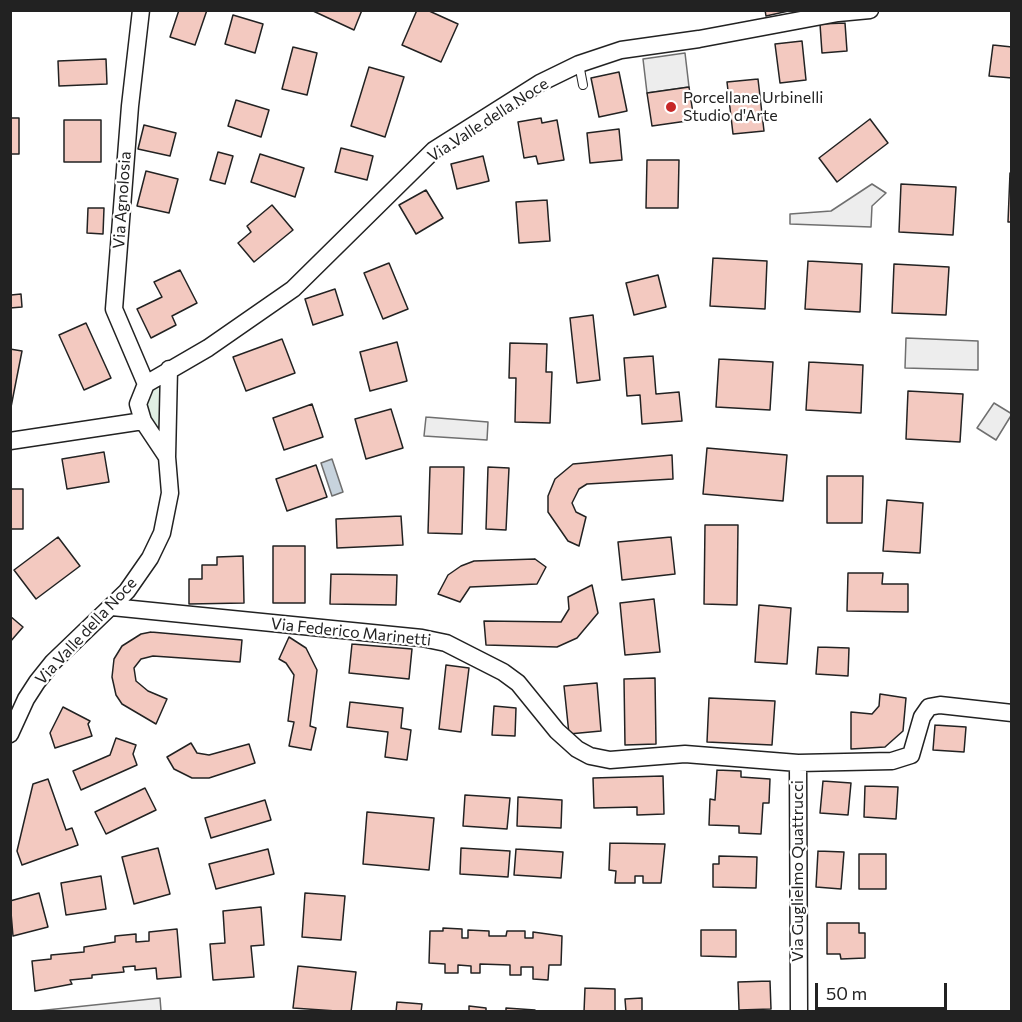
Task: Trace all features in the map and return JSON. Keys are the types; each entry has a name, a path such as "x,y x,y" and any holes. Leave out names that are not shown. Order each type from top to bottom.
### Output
{"street":[{"name":"Via Agnolosia","path":"141,10 130,106 114,309 146,384"},
{"name":"Via Valle della Noce","path":"146,384 208,348 293,289 434,150 540,83 579,64 621,50 699,39 838,12 870,10"},
{"name":"Via Valle della Noce","path":"10,734 26,699 37,682 53,663 112,607 139,575 162,533 170,502 167,457 169,369"},
{"path":"10,441 143,421 138,404 146,384"},
{"name":"Via Valle della Noce","path":"143,421 167,457"},
{"name":"Via Federico Marinetti","path":"112,607 422,638 446,643 509,676 527,693 566,740 577,749 597,758 619,760 685,754 798,763"},
{"name":"Via Guglielmo Quattrucci","path":"799,1011 798,763 892,761 906,758 915,747 923,713 934,706 1011,712"}],"lane":[{"path":"579,64 583,85"}],"green space":[{"path":"164,380 161,439 148,415 146,402 153,385"}],"shaded area":[{"path":"685,53 689,87 647,93 643,59"},
{"path":"872,184 886,193 872,206 871,227 790,224 790,214 831,211"},
{"path":"906,338 978,341 978,370 905,368"},
{"path":"994,403 1012,414 996,440 977,428"},
{"path":"426,417 488,422 487,440 424,436"},
{"path":"332,459 343,492 332,496 321,463"},
{"path":"160,998 161,1011 37,1011"}],"building":[{"path":"179,10 207,10 195,45 170,37"},
{"path":"311,10 362,10 354,30"},
{"path":"417,10 427,10 458,24 441,62 402,45"},
{"path":"765,10 793,10 766,16"},
{"path":"233,15 263,24 255,53 225,44"},
{"path":"845,23 847,51 822,53 820,24"},
{"path":"802,41 806,80 780,83 775,44"},
{"path":"993,45 1012,47 1012,78 989,76"},
{"path":"293,47 317,53 307,95 282,89"},
{"path":"106,59 107,84 59,86 58,61"},
{"path":"369,67 404,77 385,137 351,126"},
{"path":"619,72 627,111 599,117 591,78"},
{"path":"758,79 764,131 733,134 727,82"},
{"name":"Porcellane Urbinelli Studio d'Arte","path":"689,87 694,120 652,126 647,93"},
{"path":"236,100 269,110 261,137 228,126"},
{"path":"10,118 19,118 19,154 10,154"},
{"path":"541,118 542,123 557,120 564,160 538,164 536,156 524,158 518,122"},
{"path":"870,119 888,143 837,182 819,158"},
{"path":"64,120 101,120 101,162 64,162"},
{"path":"144,125 176,133 170,156 138,149"},
{"path":"619,129 622,160 590,163 587,133"},
{"path":"341,148 373,156 367,180 335,172"},
{"path":"218,152 233,156 225,184 210,180"},
{"path":"260,154 304,168 295,197 251,182"},
{"path":"483,156 489,181 457,189 451,164"},
{"path":"647,160 679,160 678,208 646,208"},
{"path":"146,171 178,179 169,213 137,206"},
{"path":"1010,173 1012,173 1012,222 1008,222"},
{"path":"901,184 956,187 953,235 899,232"},
{"path":"426,190 443,218 416,234 399,205"},
{"path":"547,200 550,241 519,243 516,202"},
{"path":"272,205 293,230 254,262 238,243 251,232 247,226"},
{"path":"88,208 104,208 103,234 87,233"},
{"path":"713,258 767,261 765,309 710,306"},
{"path":"808,261 862,264 860,312 805,309"},
{"path":"389,263 408,309 383,319 364,273"},
{"path":"894,264 949,267 946,315 892,313"},
{"path":"180,270 197,303 172,316 176,325 151,338 137,309 162,297 154,282"},
{"path":"658,275 666,307 634,315 626,283"},
{"path":"335,289 343,315 313,325 305,299"},
{"path":"10,292 11,295 21,294 22,307 10,308"},
{"path":"593,315 600,380 577,383 570,318"},
{"path":"86,323 111,378 84,390 59,335"},
{"path":"282,339 295,373 246,391 233,357"},
{"path":"397,342 407,381 370,391 360,352"},
{"path":"510,343 547,344 546,372 552,372 550,423 515,422 516,378 509,378"},
{"path":"10,349 22,351 11,407 10,407"},
{"path":"653,356 656,394 679,392 682,421 642,424 640,395 627,396 624,358"},
{"path":"719,359 773,362 770,410 716,407"},
{"path":"809,362 863,365 861,413 806,410"},
{"path":"908,391 963,394 960,442 906,439"},
{"path":"312,404 323,437 284,450 273,418"},
{"path":"391,409 403,448 366,459 355,419"},
{"path":"707,448 787,455 783,501 703,494"},
{"path":"104,452 109,482 67,489 62,459"},
{"path":"672,455 673,479 587,484 579,489 572,503 576,512 586,517 579,546 568,541 548,512 548,496 555,479 573,464"},
{"path":"316,465 327,497 287,511 276,479"},
{"path":"430,467 464,467 462,534 428,533"},
{"path":"488,467 509,468 506,530 486,529"},
{"path":"827,476 863,476 862,523 827,523"},
{"path":"10,489 23,489 23,529 10,529"},
{"path":"887,500 923,503 920,553 883,551"},
{"path":"401,516 403,545 337,548 336,519"},
{"path":"705,525 738,525 737,605 704,604"},
{"path":"58,537 80,566 36,599 14,570"},
{"path":"671,537 675,574 622,580 618,542"},
{"path":"273,546 305,546 305,603 273,603"},
{"path":"243,556 244,603 189,604 189,579 202,579 202,565 217,565 217,557"},
{"path":"535,559 546,567 537,584 470,587 460,602 438,594 448,575 474,561"},
{"path":"848,573 883,573 882,584 908,584 908,612 847,611"},
{"path":"331,574 397,575 396,605 330,604"},
{"path":"592,585 598,613 577,638 557,647 486,645 484,621 561,622 569,609 568,597"},
{"path":"654,599 660,652 625,655 620,603"},
{"path":"759,605 791,608 787,664 755,662"},
{"path":"10,616 23,627 10,642"},
{"path":"151,632 242,640 240,662 153,656 141,659 134,668 136,681 148,691 167,699 156,724 122,704 116,695 112,677 114,659 122,646 141,634"},
{"path":"289,637 306,648 317,670 310,726 316,728 311,750 289,746 294,722 288,721 294,675 286,663 279,659"},
{"path":"352,644 412,649 409,679 349,673"},
{"path":"818,647 849,648 848,676 816,674"},
{"path":"446,665 469,668 461,732 439,729"},
{"path":"655,678 656,744 625,745 624,679"},
{"path":"597,683 601,731 569,734 564,686"},
{"path":"880,694 906,698 903,731 885,747 851,749 851,712 872,714 879,706"},
{"path":"709,698 775,701 772,745 707,742"},
{"path":"350,702 403,708 401,728 411,730 407,760 385,757 388,732 347,727"},
{"path":"494,706 516,708 515,736 492,735"},
{"path":"63,707 90,721 88,724 92,736 55,748 50,733"},
{"path":"935,725 966,727 964,752 933,750"},
{"path":"116,738 136,745 133,754 137,765 81,790 73,771 110,755"},
{"path":"191,743 197,753 209,755 249,744 255,763 209,778 192,778 174,769 167,757"},
{"path":"717,770 741,771 741,777 770,779 769,803 763,803 761,834 739,833 739,826 709,825 710,799 715,800"},
{"path":"663,776 664,814 637,815 637,807 594,808 593,778"},
{"path":"48,779 66,830 72,828 78,845 22,865 17,851 33,784"},
{"path":"823,781 851,783 848,815 820,813"},
{"path":"865,786 898,787 896,819 864,817"},
{"path":"145,788 156,810 106,834 95,812"},
{"path":"465,795 510,798 507,829 463,826"},
{"path":"518,797 562,800 561,828 517,826"},
{"path":"265,800 271,820 211,838 205,818"},
{"path":"367,812 434,818 429,870 363,864"},
{"path":"610,843 665,844 661,883 643,883 643,876 635,876 635,883 615,883 616,871 609,870"},
{"path":"158,848 170,894 134,904 122,857"},
{"path":"461,848 510,851 508,877 460,874"},
{"path":"268,849 274,874 216,889 209,864"},
{"path":"516,849 563,852 561,878 514,875"},
{"path":"818,851 844,852 841,889 816,887"},
{"path":"859,854 886,854 886,889 859,889"},
{"path":"719,856 757,857 756,888 713,887 713,864 719,864"},
{"path":"101,876 106,909 66,915 61,883"},
{"path":"39,893 48,927 13,936 10,901"},
{"path":"305,893 345,896 341,940 302,937"},
{"path":"261,907 264,945 251,946 254,977 213,980 210,944 225,943 223,911"},
{"path":"827,923 859,923 859,933 865,933 865,958 841,959 840,954 827,954"},
{"path":"443,928 462,929 462,938 468,938 468,930 489,931 489,936 506,936 507,931 525,931 525,938 533,938 533,932 562,936 561,965 549,965 548,980 533,979 533,967 521,967 521,975 510,975 510,965 480,964 480,973 471,973 471,966 458,965 458,973 445,973 445,964 429,963 430,931 443,931"},
{"path":"177,929 181,977 157,979 156,968 135,970 135,966 123,967 124,972 92,975 92,978 70,980 72,984 35,991 32,961 51,959 51,955 84,952 84,947 115,942 115,936 136,934 136,942 149,941 149,932"},
{"path":"701,930 736,930 736,957 701,956"},
{"path":"298,966 356,972 351,1012 293,1008"},
{"path":"770,981 771,1009 739,1010 738,982"},
{"path":"585,988 615,989 615,1012 584,1012"},
{"path":"642,998 642,1012 626,1012 625,999"},
{"path":"397,1002 422,1004 421,1012 396,1012"},
{"path":"469,1006 486,1008 486,1012 469,1012"},
{"path":"506,1008 535,1010 535,1012 506,1012"}],"place":[{"name":"Porcellane Urbinelli Studio d'Arte","path":"671,107"}]}
